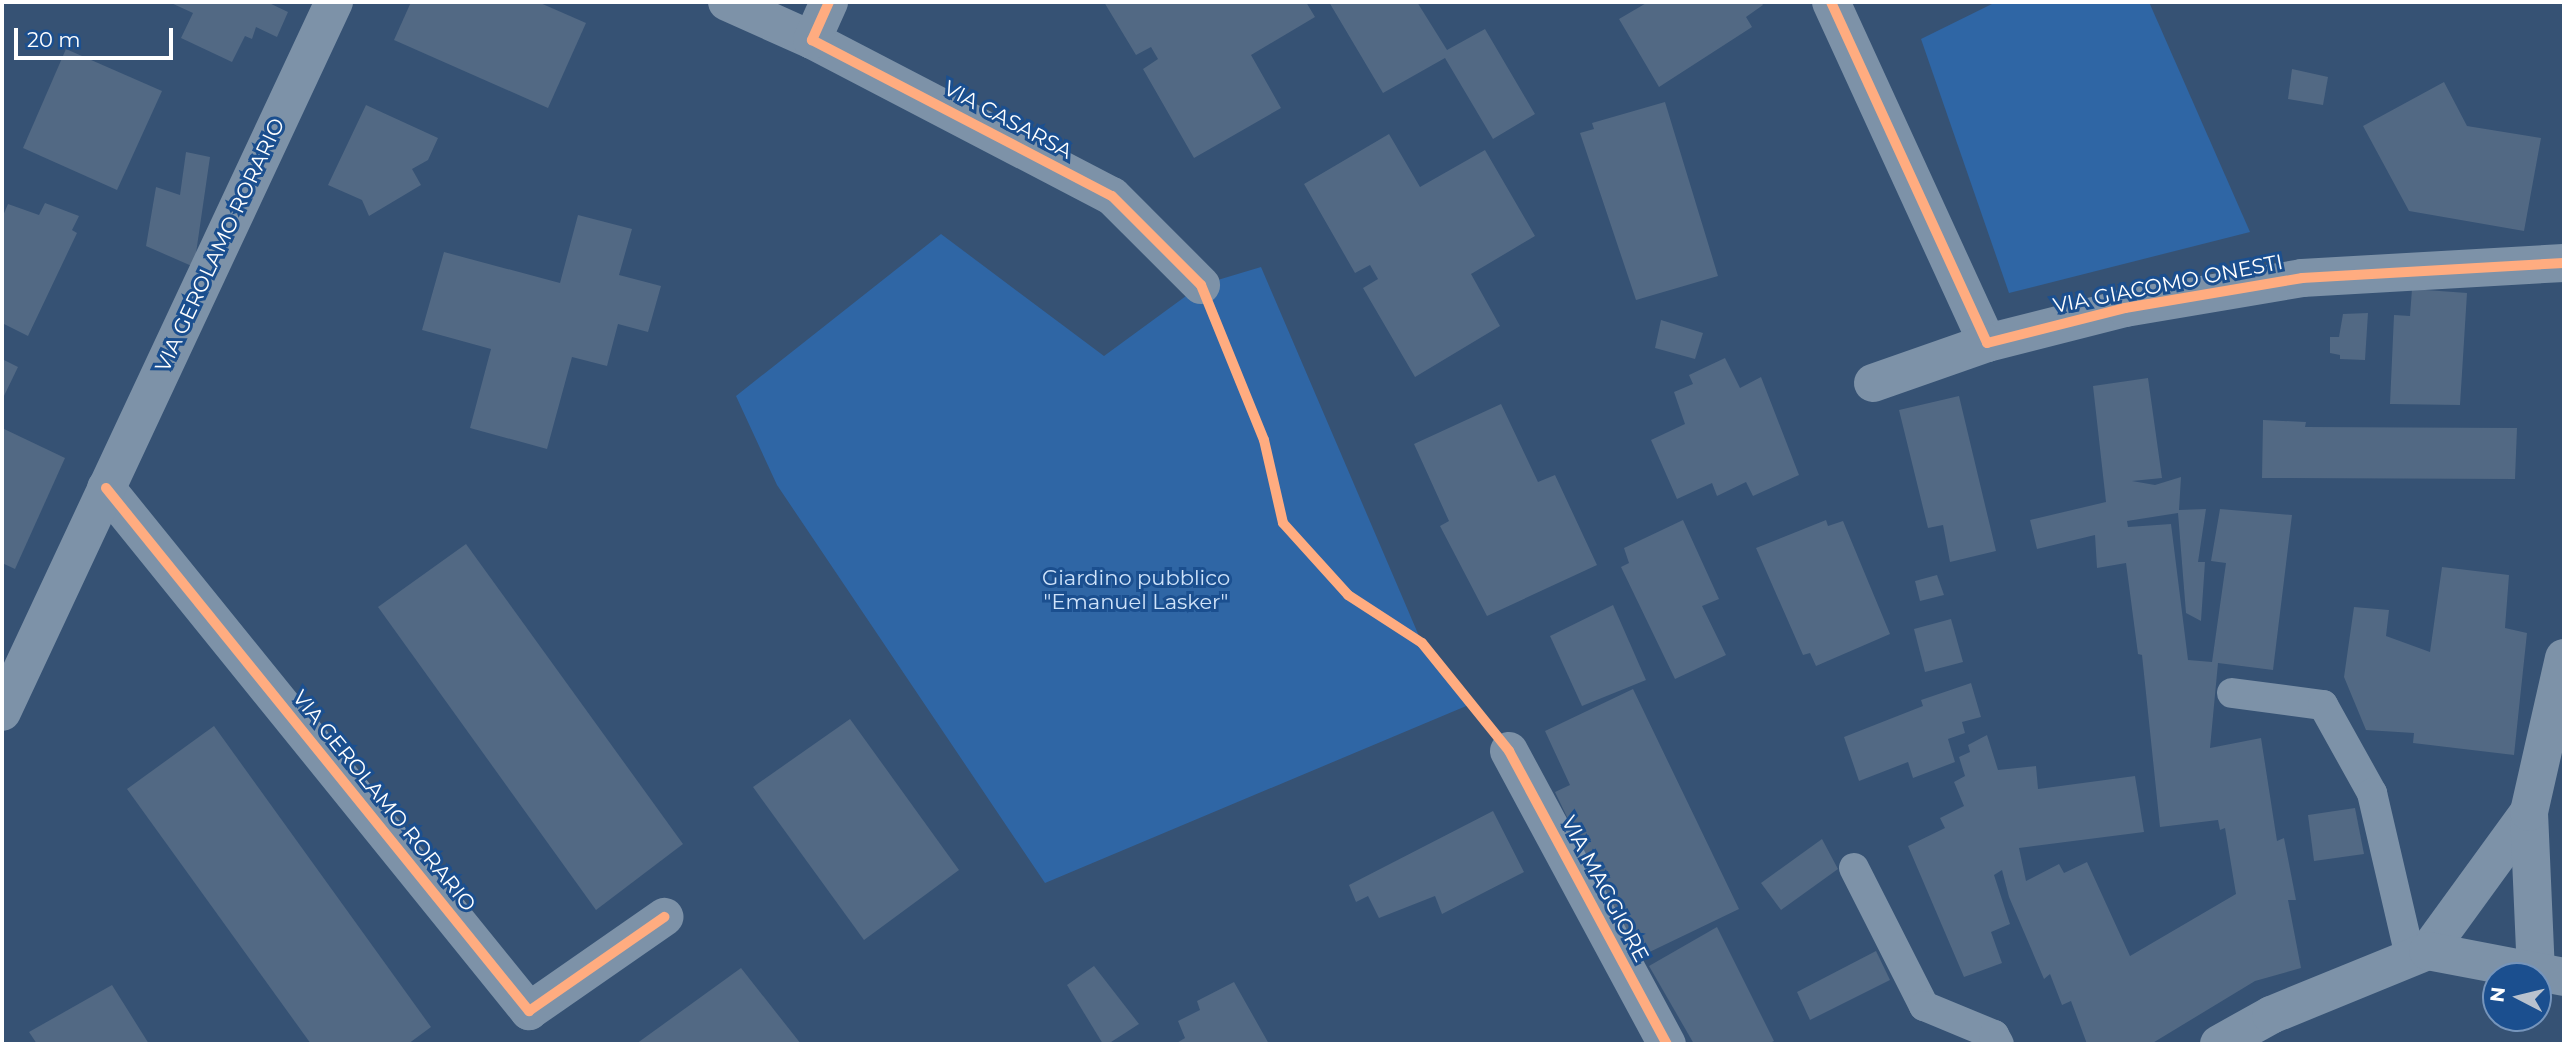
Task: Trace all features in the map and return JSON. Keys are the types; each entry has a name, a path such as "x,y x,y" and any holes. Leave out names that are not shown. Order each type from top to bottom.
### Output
{"street":[{"name":"VIA GEROLAMO RORARIO","path":"2,712 334,2"},
{"name":"VIA CASARSA","path":"727,2 812,40 1112,196 1201,285"},
{"path":"812,40 829,2"},
{"path":"1831,2 1987,343"},
{"name":"VIA GIACOMO ONESTI","path":"1873,383 1987,343 2125,308 2302,278 2564,263"},
{"name":"VIA GEROLAMO RORARIO","path":"106,488 529,1011 664,917"},
{"path":"2548,962 2529,812 2564,658"},
{"name":"VIA MAGGIORE","path":"1509,751 1667,1044"},
{"path":"2219,1044 2271,1014 2419,954 2529,812"},
{"path":"2419,954 2482,964"}],"lane":[{"path":"2232,693 2323,705 2372,793 2419,954"},
{"path":"1854,867 1924,1006 1994,1035 1999,1044"}],"path":[{"path":"1201,285 1264,440 1283,523 1348,595 1422,643 1509,751"}],"green space":[{"path":"1996,2 2149,2 2250,232 2009,293 1921,39"},
{"name":"Giardino pubblico \"Emanuel Lasker\"","path":"941,234 1104,356 1201,285 1261,267 1422,643 1471,704 1045,883 777,485 736,396"}],"building":[{"path":"169,2 267,2 288,12 277,37 256,27 252,39 245,36 232,62 181,38 193,13"},
{"path":"411,2 538,2 586,23 548,108 394,40"},
{"path":"1104,2 1306,2 1315,17 1251,55 1281,108 1194,158 1143,69 1158,59 1151,47 1136,55"},
{"path":"1329,2 1417,2 1447,50 1485,29 1535,114 1493,139 1445,58 1383,93"},
{"path":"1648,2 1761,2 1763,5 1746,17 1752,27 1659,87 1619,19"},
{"path":"66,49 162,91 117,190 23,148"},
{"path":"2292,69 2328,77 2323,105 2288,99"},
{"path":"2444,82 2467,126 2541,138 2524,231 2409,211 2363,126"},
{"path":"1665,102 1718,276 1636,300 1580,133 1594,129 1592,123"},
{"path":"366,105 438,138 428,160 412,169 421,185 369,216 362,200 328,185"},
{"path":"1389,134 1420,187 1485,150 1535,236 1471,274 1500,326 1415,377 1363,288 1378,279 1370,265 1355,273 1304,184"},
{"path":"186,152 210,157 194,267 146,246 156,187 180,195"},
{"path":"45,203 79,216 72,230 77,233 28,336 2,323 2,218 8,204 39,215"},
{"path":"578,215 632,229 619,275 661,286 648,332 618,324 607,366 572,357 547,449 470,428 491,349 422,330 444,252 560,283"},
{"path":"2412,289 2467,293 2460,405 2390,404 2394,315 2410,316"},
{"path":"2368,313 2365,360 2340,359 2340,355 2330,353 2330,337 2339,337 2343,314"},
{"path":"1661,320 1703,333 1695,359 1655,348"},
{"path":"1725,358 1740,388 1761,377 1799,475 1753,496 1746,482 1717,496 1712,483 1677,499 1651,440 1685,424 1674,392 1693,384 1689,375"},
{"path":"2,359 18,367 2,400"},
{"path":"2148,378 2162,478 2132,481 2155,485 2181,477 2179,510 2206,509 2198,562 2205,562 2201,621 2186,613 2178,513 2127,521 2128,527 2171,524 2188,660 2212,662 2226,563 2211,561 2220,509 2292,515 2273,670 2218,663 2210,748 2261,738 2277,841 2284,838 2296,900 2288,900 2301,968 2255,981 2151,1044 2087,1044 2071,1001 2062,1005 2050,974 2044,979 2009,897 2002,870 1994,875 2010,924 1991,932 2002,963 1964,977 1908,846 1945,828 1940,818 1964,806 1954,782 1965,776 1959,757 1970,752 1968,745 1987,735 1998,770 2036,766 2038,789 2135,776 2144,832 2019,848 2026,881 2059,864 2064,873 2087,862 2130,956 2236,894 2225,828 2220,830 2218,820 2160,827 2142,655 2138,654 2126,563 2097,568 2095,535 2037,549 2030,520 2106,502 2093,386"},
{"path":"1959,396 1996,551 1950,562 1943,525 1928,528 1899,410"},
{"path":"1501,404 1538,482 1555,475 1597,565 1487,616 1440,526 1449,521 1414,444"},
{"path":"2263,420 2306,422 2305,427 2517,428 2515,479 2262,478"},
{"path":"2,428 65,458 15,569 2,563"},
{"path":"1683,520 1719,599 1702,606 1726,655 1675,679 1621,567 1629,563 1624,548"},
{"path":"1826,520 1828,526 1843,521 1890,634 1816,666 1810,653 1803,655 1756,548"},
{"path":"466,544 683,844 596,910 378,607"},
{"path":"2442,567 2509,575 2505,628 2527,633 2514,755 2413,743 2414,733 2366,730 2344,677 2354,607 2389,610 2386,636 2430,652"},
{"path":"1937,575 1944,595 1920,601 1915,581"},
{"path":"1613,605 1646,680 1582,706 1550,636"},
{"path":"1951,619 1963,662 1925,672 1914,629"},
{"path":"1971,683 1981,717 1962,722 1965,733 1948,739 1955,762 1913,778 1908,762 1859,781 1844,737 1923,706 1921,700"},
{"path":"1633,689 1739,909 1635,959 1555,792 1570,785 1545,731"},
{"path":"850,719 959,870 864,940 753,787"},
{"path":"214,726 431,1027 408,1044 311,1044 127,789"},
{"path":"2355,808 2364,854 2314,861 2308,815"},
{"path":"1493,811 1524,872 1442,914 1435,896 1379,918 1368,896 1356,902 1349,885"},
{"path":"1822,839 1838,869 1781,910 1761,883"},
{"path":"1717,927 1774,1041 1768,1044 1694,1044 1649,966"},
{"path":"1876,951 1890,980 1810,1020 1797,992"},
{"path":"1094,966 1139,1024 1108,1044 1103,1044 1067,985"},
{"path":"741,968 801,1044 636,1044"},
{"path":"1234,982 1269,1044 1175,1044 1185,1038 1178,1021 1200,1010 1197,1001"},
{"path":"112,985 149,1044 37,1044 29,1032"}],"cycle path":[{"path":"829,2 812,40 1112,196 1201,285 1264,440 1283,523 1348,595 1422,643 1509,751 1667,1044"},
{"path":"1831,2 1987,343 2125,308 2302,278 2564,263"},
{"path":"106,488 529,1011 664,917"}]}
